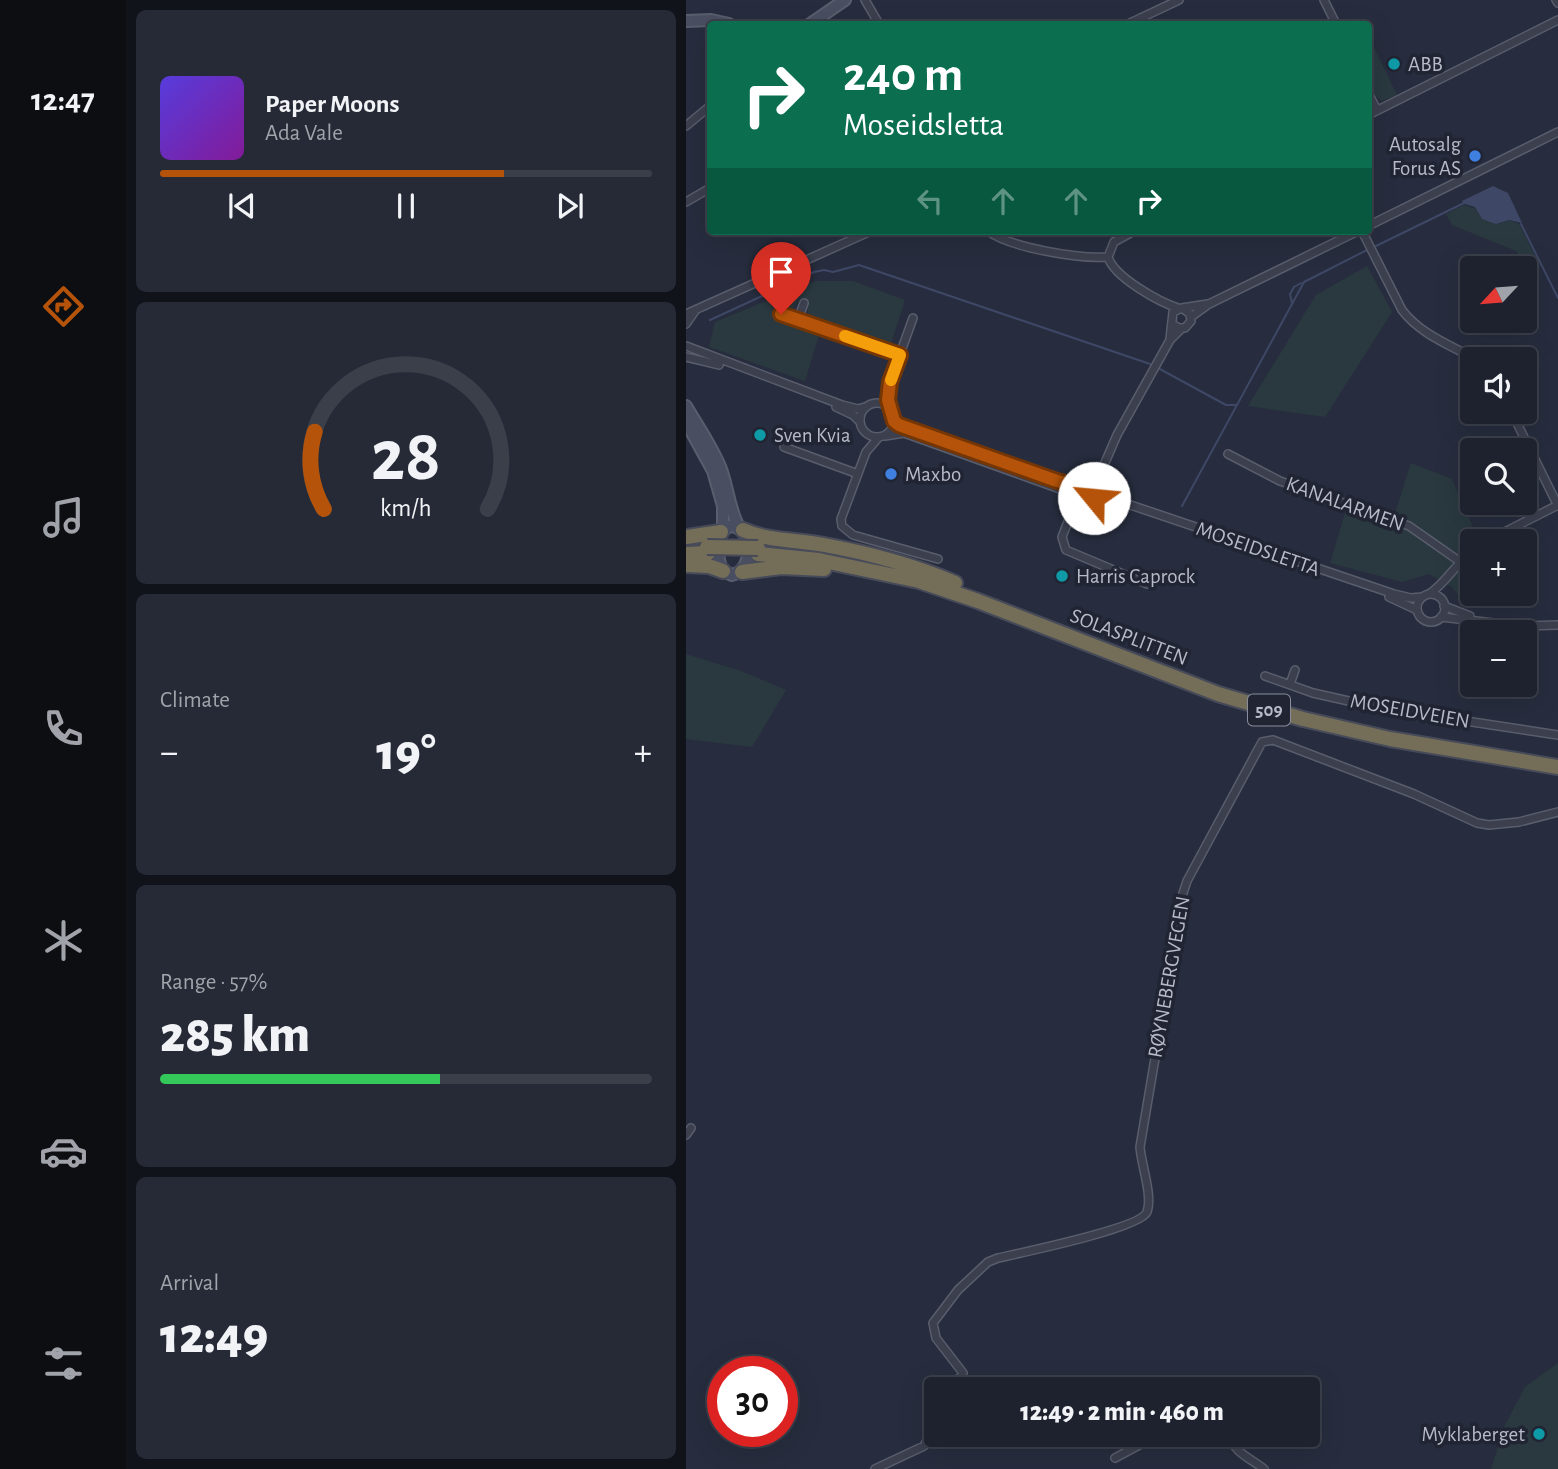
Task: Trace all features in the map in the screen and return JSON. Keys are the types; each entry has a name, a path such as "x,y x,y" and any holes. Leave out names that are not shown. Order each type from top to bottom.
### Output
{"highway":[{"name":"509","path":"741,529 761,536 843,548 896,562 954,583 962,589"},
{"path":"686,537 722,531"},
{"name":"SOLASPLITTEN","path":"686,547 862,560 962,589 1186,675 1280,706 1390,732 1558,760"},
{"name":"SOLASPLITTEN","path":"686,554 708,550"},
{"name":"SOLASPLITTEN","path":"758,551 846,564 919,581 1254,706 1377,736 1558,767"},
{"path":"686,565 709,566 723,571"},
{"name":"509","path":"741,572 781,567 844,570 880,574 910,582 919,581"}],"street":[{"path":"814,21 845,0"},
{"path":"865,0 876,21"},
{"path":"1134,21 1179,0"},
{"path":"1324,0 1334,21"},
{"path":"1372,113 1558,20"},
{"path":"686,21 716,21"},
{"path":"1372,101 1377,110"},
{"path":"686,126 707,108"},
{"path":"1372,224 1558,132"},
{"path":"686,202 707,190"},
{"path":"686,314 862,235"},
{"path":"995,235 1030,247 1090,258 1108,257"},
{"path":"1127,235 1114,242 1108,257 1111,266 1160,302 1188,311 1191,317"},
{"path":"1065,529 1078,510 1089,503 1098,472 1157,362 1170,340 1189,324 1191,317 1209,304 1352,235"},
{"path":"1363,235 1409,320 1426,333 1460,351"},
{"path":"1160,302 1176,328 1182,328"},
{"path":"797,320 804,303"},
{"path":"1170,340 1172,312 1180,308 1209,304"},
{"path":"686,324 695,311"},
{"path":"781,314 900,355"},
{"path":"686,346 858,409 876,402 890,382 913,318"},
{"path":"686,357 709,361 752,376 840,409 859,421 865,433 866,452 841,519 842,526 847,531 938,559"},
{"path":"890,382 889,407 894,421 907,429 1077,491"},
{"path":"876,402 889,407"},
{"path":"686,406 714,453 732,512 747,540 747,562 741,572 733,575 723,571 719,561 723,506 713,471 686,422"},
{"path":"859,421 865,407"},
{"path":"866,452 890,432 894,421"},
{"path":"1511,529 1558,505 1518,424"},
{"path":"865,433 882,436 904,433 1077,491"},
{"path":"1117,435 1077,491 1062,542 1072,554 1147,584"},
{"path":"784,447 858,474"},
{"name":"KANALARMEN","path":"1228,454 1280,481 1409,526 1459,561"},
{"name":"MOSEIDSLETTA","path":"1417,610 1393,598 1113,505 1080,503 1077,491 1094,490 1394,594 1411,598 1425,595"},
{"path":"730,502 746,526 782,538"},
{"path":"722,531 729,526 741,529"},
{"path":"1444,581 1444,610 1441,617 1435,621 1427,621 1420,617 1418,603 1444,581 1459,561"},
{"path":"1425,595 1436,595 1443,602 1469,616 1558,623"},
{"path":"1441,617 1520,626 1558,623"},
{"path":"1290,684 1295,670"},
{"name":"MOSEIDVEIEN","path":"1265,676 1313,693 1380,708 1558,735"},
{"name":"RØYNEBERGVEGEN","path":"960,1377 963,1373 936,1338 933,1323 951,1298 988,1262 1133,1223 1147,1212 1140,1147 1183,893 1262,742 1268,739 1286,745 1414,794 1477,823 1489,825 1519,822 1558,812"},
{"path":"875,1469 924,1446"},
{"path":"1115,1458 1136,1447"},
{"path":"1236,1447 1264,1469"}],"shaded area":[{"path":"1372,43 1397,95 1382,101 1372,90"},
{"path":"1464,205 1476,209 1481,218 1498,224 1509,220 1519,224 1535,256 1520,256 1516,251 1452,225 1446,214"},
{"path":"1367,266 1392,312 1325,417 1248,406 1316,295"},
{"path":"816,281 853,281 905,300 890,347 808,318 808,302 800,299 791,311 782,309 779,319 819,335 805,381 709,347 715,322"},
{"path":"1411,463 1452,479 1460,497 1460,515 1468,515 1474,529 1460,529 1460,598 1452,587 1429,574 1402,582 1330,563 1345,513 1390,529"},
{"path":"1466,606 1508,607 1468,608"},
{"path":"686,654 741,671 786,690 752,747 686,739"},
{"path":"1558,1363 1558,1469 1491,1469 1505,1425 1525,1387"}],"water":[{"path":"1493,186 1508,193 1522,223 1509,220 1496,224 1482,219 1475,207 1462,201"}],"waterway":[{"path":"1374,247 1464,203"},
{"path":"1521,224 1558,298"},
{"path":"1182,506 1304,282 1369,249"},
{"path":"710,320 814,272 833,272 859,265 1153,365"},
{"path":"1292,303 1290,294 1294,287 1301,283"},
{"path":"1158,368 1226,405 1237,405"}],"slow traffic":[{"path":"845,336 900,355 891,380"}],"place":[{"name":"ABB","path":"1394,64"},
{"name":"Autosalg Forus AS","path":"1475,156"},
{"name":"Sven Kvia","path":"760,435"},
{"name":"Maxbo","path":"891,474"},
{"name":"Harris Caprock","path":"1062,576"},
{"name":"Myklaberget","path":"1539,1434"}],"route":[{"path":"781,314 900,355 890,382 888,400 894,421 899,425 1057,481 1077,486 1089,484 1095,490 1094,498"}]}
